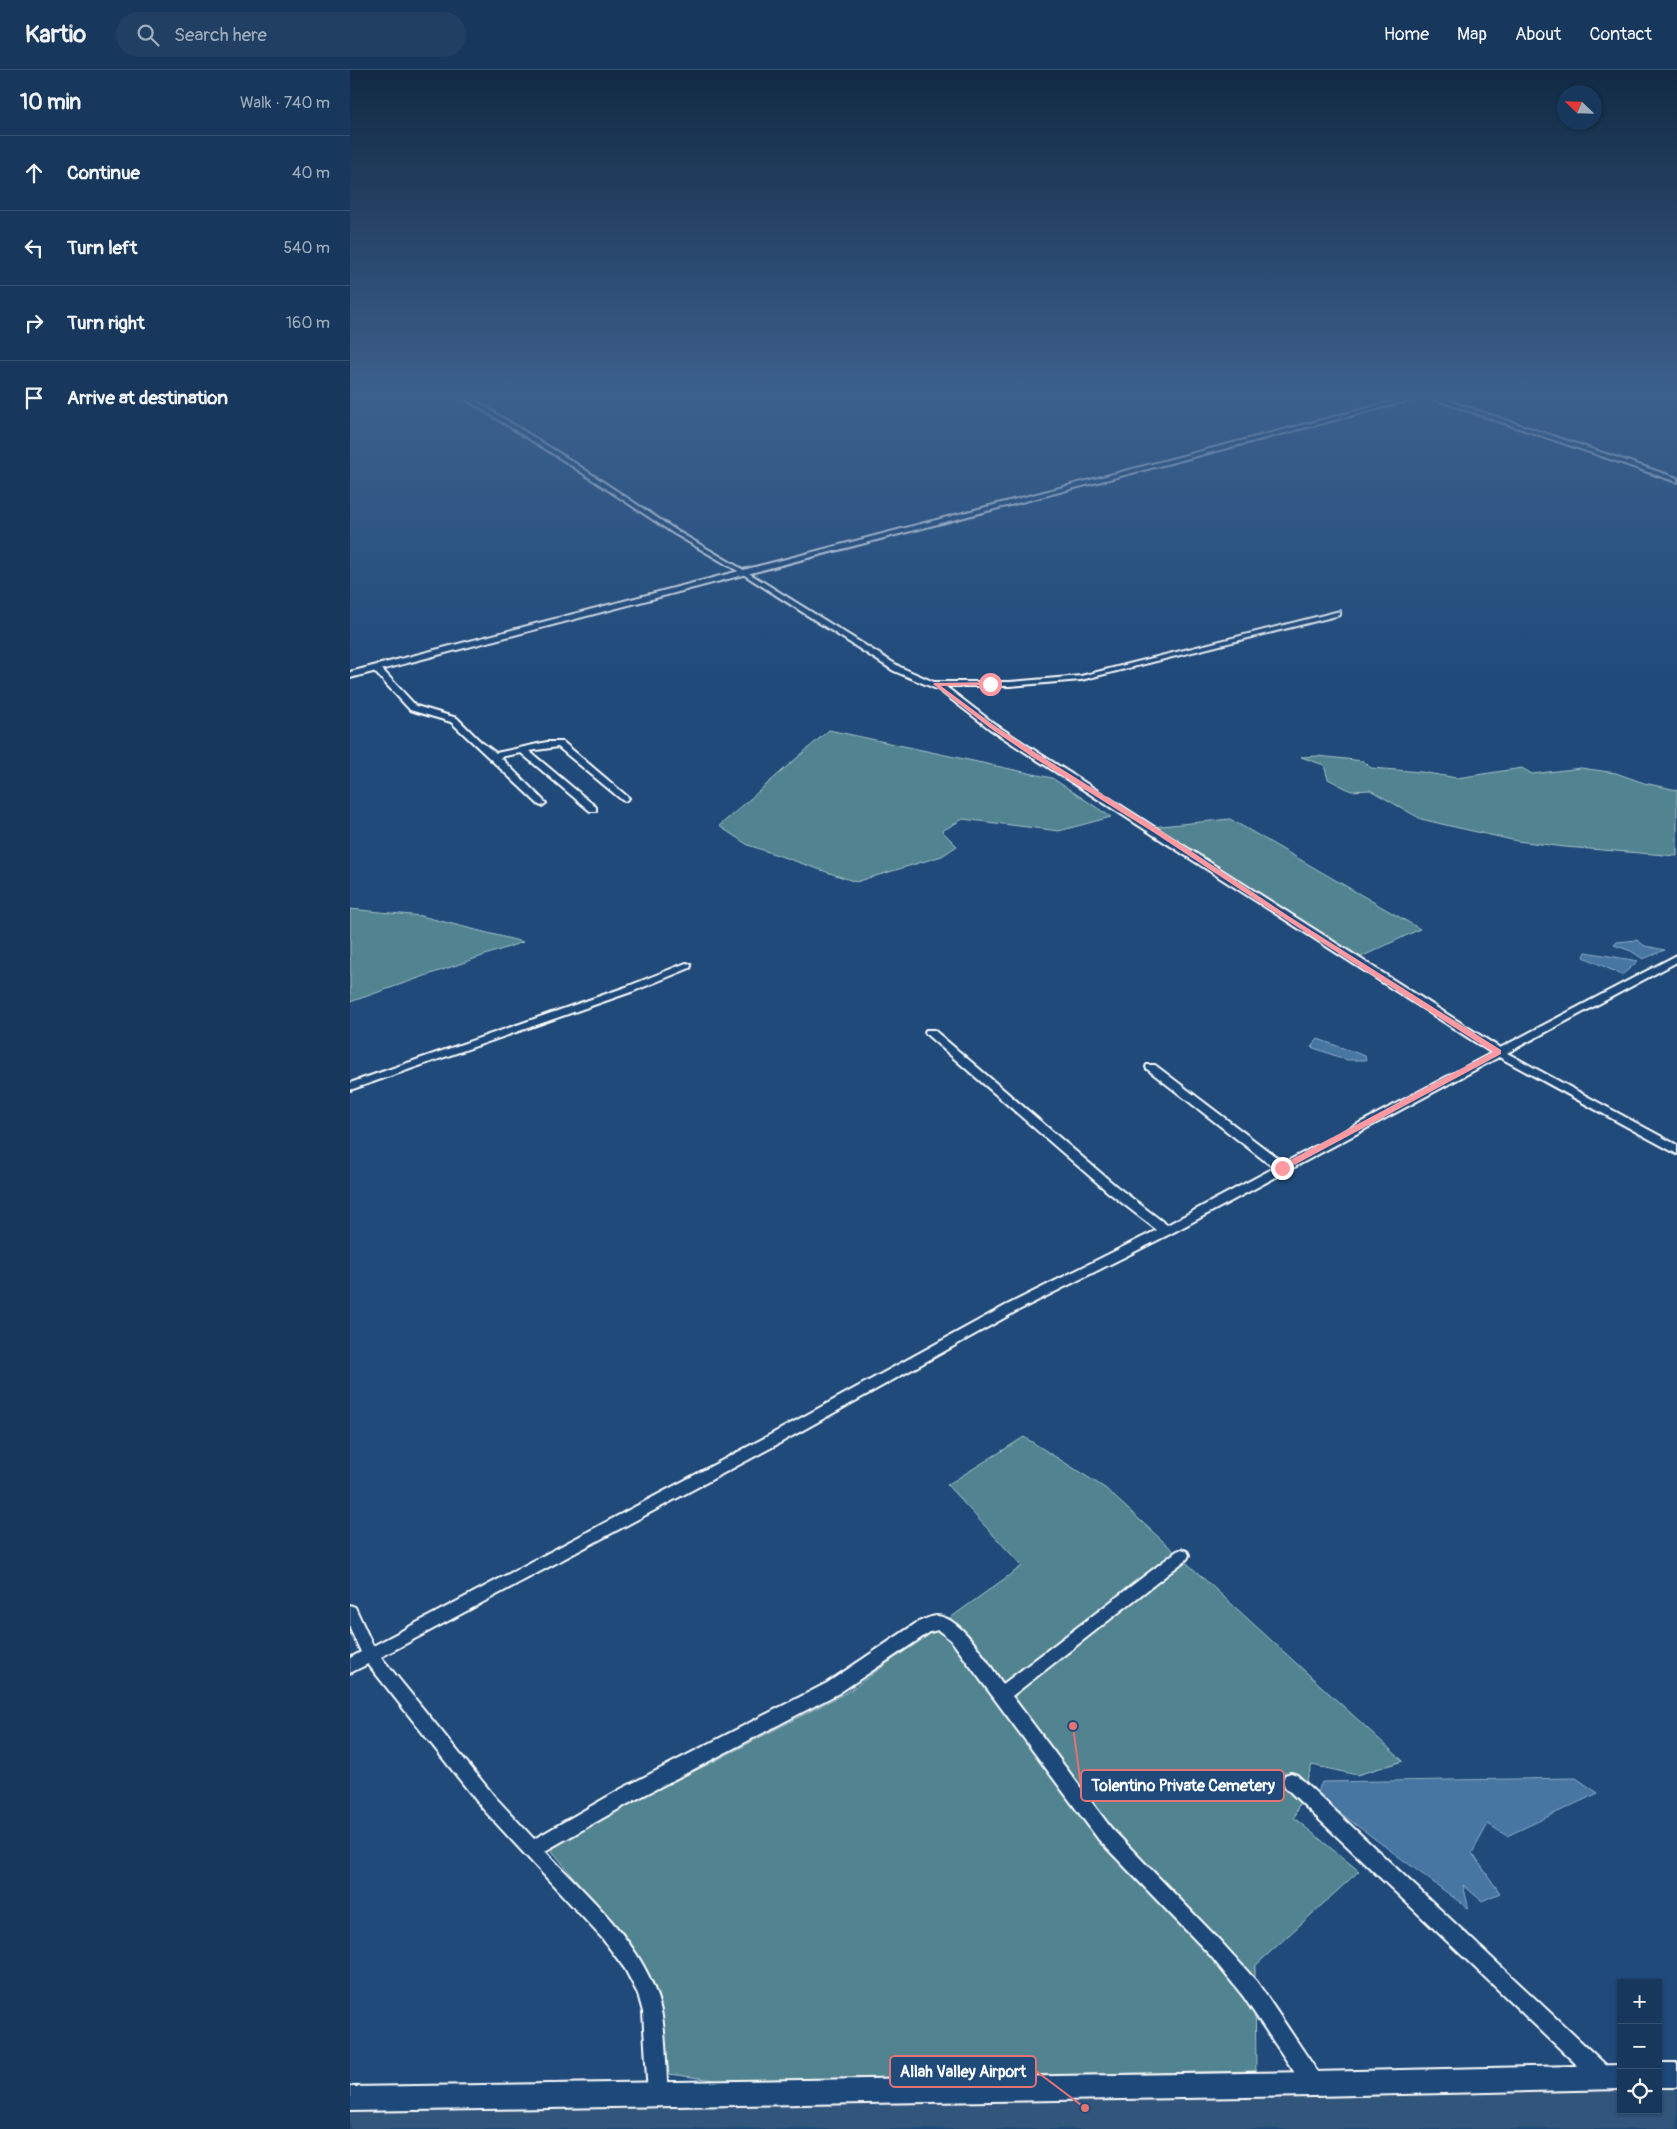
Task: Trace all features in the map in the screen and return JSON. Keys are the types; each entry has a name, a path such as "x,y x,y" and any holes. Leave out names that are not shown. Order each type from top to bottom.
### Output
{"street":[{"path":"613,491 675,532 745,573 902,672 935,684 992,727 1514,1062 1677,1150"},
{"path":"350,675 1058,491"},
{"path":"935,684 1010,684 1081,678 1337,613"},
{"path":"376,668 413,708 454,720 542,803"},
{"path":"494,756 560,744 625,798"},
{"path":"524,750 593,809"},
{"path":"350,1666 764,1445 1010,1309 1166,1231 1677,958"},
{"path":"350,1087 630,989 686,966"},
{"path":"930,1032 1112,1189 1166,1231"},
{"path":"1151,1067 1282,1168"},
{"path":"1001,1695 1182,1555"},
{"path":"350,1612 370,1656 489,1803 608,1932 631,1963 646,1991 652,2012 658,2095"},
{"path":"532,1849 627,1796 833,1688 931,1623 946,1624 957,1635 1105,1834 1216,1949 1250,1989 1314,2084"},
{"path":"1291,1781 1612,2077"},
{"path":"1662,2075 1677,2075"},
{"path":"350,2099 1314,2084 1612,2077"}],"shaded area":[{"path":"1637,940 1645,946 1665,950 1643,959 1631,951 1614,945 1617,942"},
{"path":"1586,952 1638,961 1622,975 1584,957"},
{"path":"1318,1039 1365,1056 1366,1060 1347,1060 1311,1047"},
{"path":"1576,1778 1598,1793 1507,1836 1488,1824 1472,1853 1500,1893 1482,1901 1463,1885 1469,1909 1316,1795 1322,1782"},
{"path":"1662,2084 1677,2084 1677,2129 350,2129 350,2112 1617,2085 1617,2114 1662,2114"}],"green space":[{"path":"829,730 1052,778 1111,817 1059,831 963,819 942,831 957,846 942,856 856,882 748,845 719,826"},
{"path":"1318,756 1364,761 1371,768 1421,772 1457,778 1522,768 1532,774 1581,768 1616,773 1644,783 1677,790 1677,856 1517,841 1421,819 1370,790 1351,791 1328,779 1324,765 1301,757"},
{"path":"1230,819 1420,929 1357,959 1151,827"},
{"path":"350,909 421,916 523,942 350,1002"},
{"path":"1024,1437 1105,1488 1403,1761 1357,1775 1312,1765 1294,1818 1359,1871 1255,1966 1256,2071 722,2081 669,2074 655,1985 623,1937 552,1851 562,1836 709,1764 849,1691 1022,1566 947,1485"}],"place":[{"name":"Tolentino Private Cemetery","path":"1073,1726"},
{"name":"Allah Valley Airport","path":"1085,2108"}],"route":[{"path":"990,684 935,684 992,727 1498,1052 1282,1168"}]}
